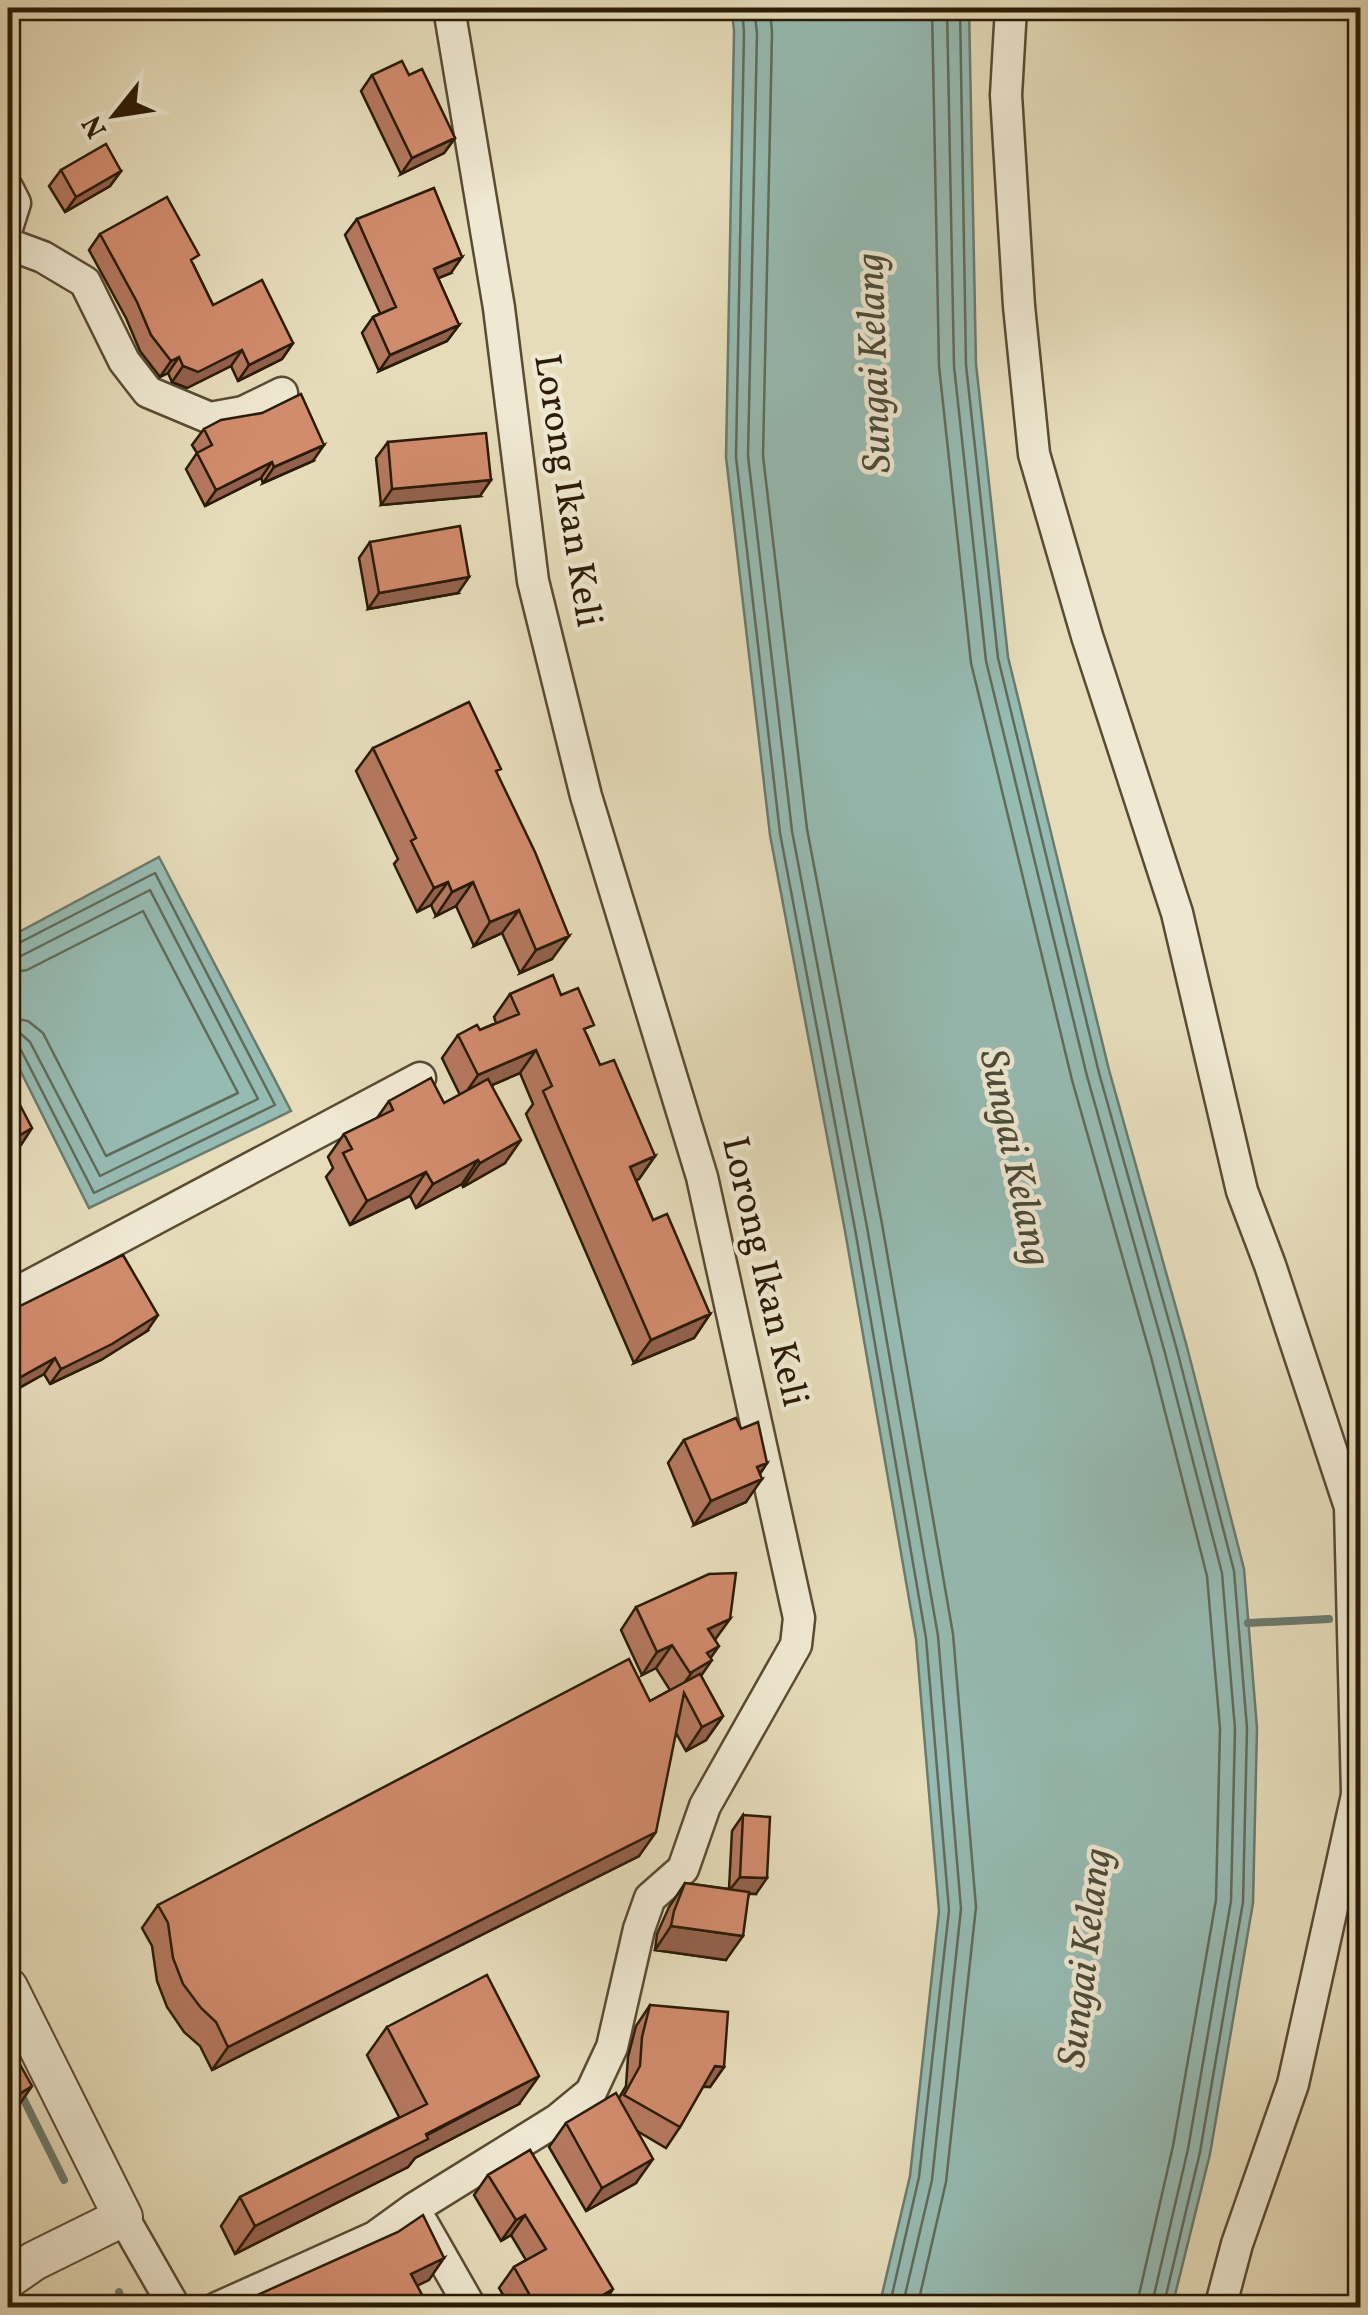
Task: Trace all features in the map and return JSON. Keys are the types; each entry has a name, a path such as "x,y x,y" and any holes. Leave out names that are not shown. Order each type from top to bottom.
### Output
{"street":[{"name":"Lorong Ikan Keli","path":"217,2308 376,2237 414,2208 557,2120 591,2092 612,2047 639,1928 650,1898 683,1869 705,1806 796,1645 799,1618 702,1177 586,796 533,581 499,308 449,8"},
{"path":"1010,8 1006,94 1019,306 1034,454 1086,636 1176,913 1242,1191 1350,1507 1359,1796 1293,2084 1237,2244 1220,2308"},
{"path":"8,188 14,203 8,224"},
{"path":"8,244 43,257 85,282 124,361 148,392 210,418 244,412 282,393"},
{"path":"8,1297 420,1078"},
{"path":"8,1987 123,2217 175,2308"},
{"path":"414,2208 471,2308"},
{"path":"8,2279 34,2261 123,2217"}],"water":[{"name":"Sungai Kelang","path":"732,8 969,8 976,364 1008,657 1109,1070 1244,1569 1257,1728 1253,1903 1210,2154 1172,2307 879,2307 910,2176 939,1911 916,1639 845,1231 770,835 726,457"},
{"path":"159,857 291,1111 89,1208 8,1046 8,938"}],"building":[{"path":"402,61 409,75 422,69 455,138 412,158 372,75"},
{"path":"106,144 121,171 76,197 61,170"},
{"path":"434,188 462,257 434,269 459,325 390,355 373,317 396,307 357,219"},
{"path":"167,197 199,255 191,260 213,305 262,280 293,343 249,365 242,350 198,372 183,366 179,357 171,361 151,335 100,234"},
{"path":"301,394 324,445 274,467 272,462 216,490 197,453 212,445 204,429 221,420 262,413"},
{"path":"486,433 491,480 392,489 388,442"},
{"path":"460,526 469,577 379,593 370,542"},
{"path":"469,702 501,769 496,771 569,936 536,950 519,910 490,922 473,882 452,892 448,882 434,888 411,841 416,838 373,748"},
{"path":"553,975 561,995 578,988 594,1025 584,1029 600,1065 614,1060 655,1156 630,1167 653,1220 667,1214 710,1314 651,1340 543,1091 552,1086 536,1050 478,1075 458,1035 477,1025 480,1030 519,1014 510,994"},
{"path":"431,1078 444,1103 488,1079 521,1140 433,1184 426,1172 367,1201 343,1153 352,1149 344,1134 393,1110 389,1101"},
{"path":"8,1082 32,1128 8,1142"},
{"path":"123,1255 158,1315 61,1369 55,1358 10,1383 15,1393 8,1398 8,1312"},
{"path":"736,1418 741,1429 758,1422 767,1463 757,1467 762,1479 711,1501 684,1440"},
{"path":"736,1573 730,1619 708,1629 719,1646 707,1653 712,1660 690,1673 672,1645 657,1652 636,1607 709,1574"},
{"path":"629,1659 650,1701 700,1674 723,1716 702,1727 684,1693 656,1832 228,2047 216,2022 183,1984 173,1958 168,1923 158,1905"},
{"path":"743,1815 770,1817 767,1878 740,1877"},
{"path":"685,1883 749,1892 743,1936 671,1926"},
{"path":"487,1975 539,2076 426,2134 428,2139 255,2226 240,2197 427,2104 387,2027"},
{"path":"650,2005 728,2012 724,2067 715,2066 680,2127 624,2095 640,2066"},
{"path":"8,2043 32,2086 8,2101"},
{"path":"616,2093 653,2159 602,2188 566,2123"},
{"path":"530,2150 613,2289 581,2308 537,2308 514,2267 546,2249 525,2215 516,2220 488,2175"},
{"path":"423,2215 444,2258 411,2274 429,2308 247,2308 244,2301 398,2232"}],"waterway":[{"path":"1248,1623 1329,1619"},
{"path":"21,2094 64,2180"},
{"path":"119,2292 124,2308"}]}
